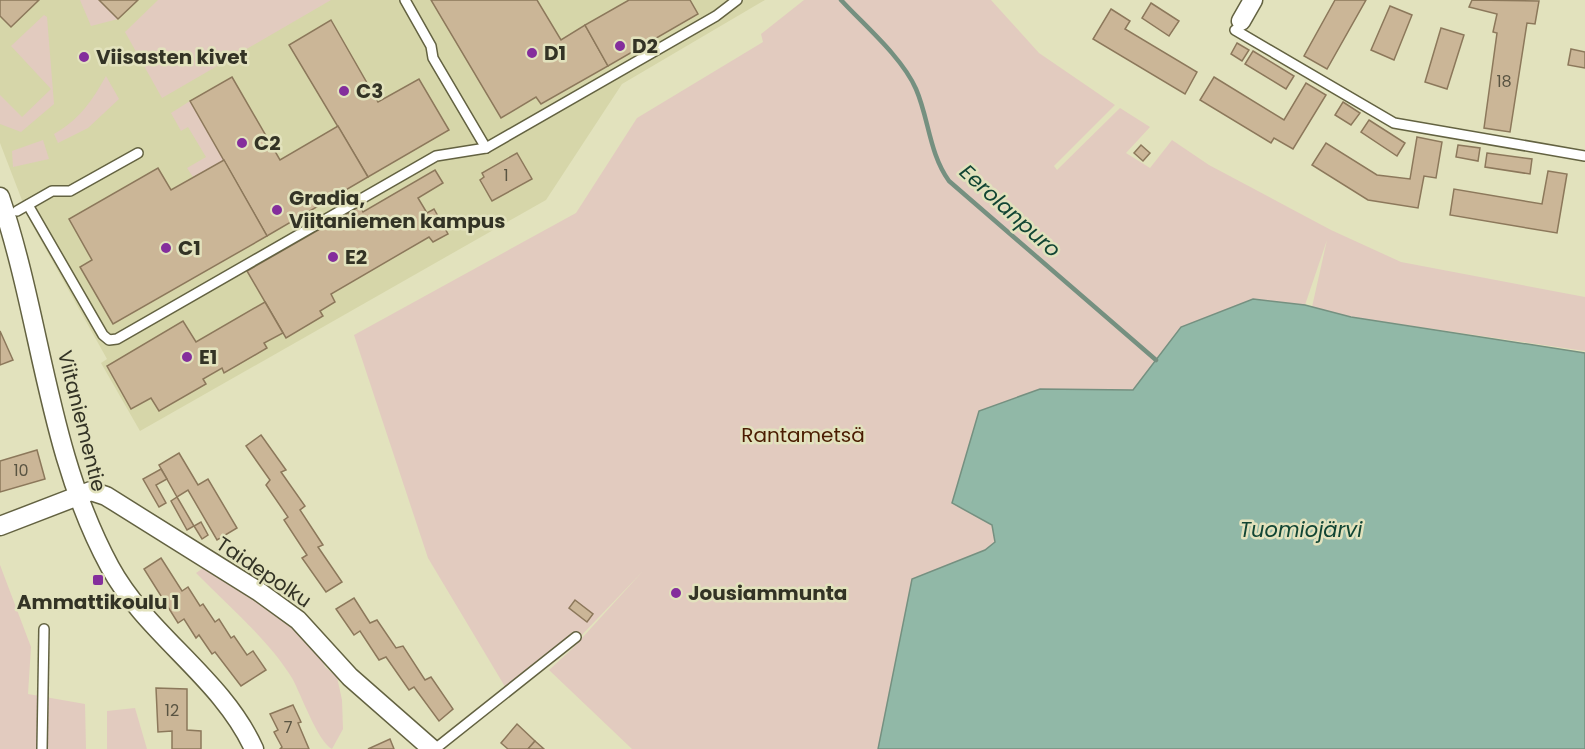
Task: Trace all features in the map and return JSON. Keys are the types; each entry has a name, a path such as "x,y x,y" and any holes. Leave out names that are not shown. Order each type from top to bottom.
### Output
{"street":[{"path":"1238,25 1253,0"},
{"name":"Viitaniementie","path":"0,197 24,274 60,441 77,496 111,569 131,599 210,687 236,720 254,749"},
{"name":"Taidepolku","path":"77,496 91,491 106,496 258,591 298,620 350,677 434,749"},
{"path":"0,526 77,496"}],"lane":[{"path":"405,0 431,46 433,58 486,148"},
{"path":"28,205 103,335 109,340 117,339 436,156 486,148 716,16 737,0"},
{"path":"1238,25 1394,123 1585,156"},
{"path":"17,212 52,190 70,192 138,153"},
{"path":"42,749 44,629"},
{"path":"434,749 576,637"}],"shaded area":[{"name":"Gradia, Viitaniemen kampus","path":"0,0 765,0 622,84 546,200 140,431 101,363 107,359 30,221 0,143"}],"green space":[{"path":"80,0 99,0 118,19 91,26"},
{"path":"158,0 331,0 162,98 125,32"},
{"name":"Rantametsä","path":"804,0 991,0 1039,53 1115,105 1054,166 1057,170 1120,108 1150,127 1126,153 1150,168 1172,140 1209,165 1331,230 1401,262 1585,297 1585,351 1351,317 1105,749 632,749 549,670 572,649 643,571 577,640 507,690 428,558 354,335 576,213 637,118 763,42 761,34","holes":["1327,240 1312,307 1305,305"]},
{"path":"44,15 47,17 54,104 21,132 0,124 0,95 22,117 51,89 11,46"},
{"path":"106,76 119,99 88,128 58,143 54,134 71,123 84,109"},
{"path":"190,101 224,160 193,177 187,168 206,157 188,127 181,131 171,113"},
{"path":"43,140 49,159 13,167 12,151"},
{"path":"0,565 31,647 28,694 85,704 86,749 0,749"},
{"path":"206,566 277,612 319,652 325,667 337,677 342,700 343,729 332,749 321,737 292,678 282,664 260,636 196,573"},
{"path":"135,708 147,749 107,749 107,711"}],"water":[{"name":"Tuomiojärvi","path":"1253,299 1305,305 1351,317 1585,353 1585,749 878,749 912,579 985,550 995,542 992,525 952,503 979,411 1040,389 1133,390 1181,327"}],"building":[{"path":"0,0 39,0 11,27 0,16"},
{"path":"99,0 138,0 118,19"},
{"name":"D1","path":"431,0 537,0 561,40 585,25 608,66 541,104 536,97 501,118"},
{"name":"D2","path":"629,0 690,0 698,14 608,66 585,25"},
{"path":"1335,0 1366,0 1327,69 1304,56"},
{"path":"1472,0 1539,1 1535,24 1527,23 1510,132 1484,128 1497,33 1493,32 1497,14 1469,7"},
{"path":"1151,3 1179,21 1169,36 1142,18"},
{"path":"1390,6 1412,15 1394,60 1371,50"},
{"path":"1111,9 1130,21 1125,29 1197,72 1185,94 1093,39"},
{"name":"C3","path":"331,20 378,102 419,79 449,130 368,177 289,45"},
{"path":"1441,28 1464,35 1447,89 1425,82"},
{"path":"1237,43 1249,50 1242,61 1231,54"},
{"path":"1571,49 1585,52 1585,68 1568,65"},
{"path":"1253,51 1294,76 1286,89 1245,64"},
{"name":"C2","path":"232,77 280,160 338,126 368,177 267,236 190,101"},
{"path":"1214,77 1284,120 1306,83 1326,95 1293,149 1274,138 1271,143 1200,100"},
{"path":"1343,102 1360,113 1351,125 1335,115"},
{"path":"1369,120 1405,143 1397,156 1361,132"},
{"path":"1417,137 1442,142 1436,178 1424,176 1418,208 1368,200 1312,165 1326,143 1377,175 1410,179"},
{"path":"1141,145 1150,153 1143,161 1134,153"},
{"path":"1458,145 1480,148 1478,161 1456,157"},
{"path":"517,153 532,179 492,201 480,180 484,177 482,173"},
{"path":"1487,153 1532,159 1530,174 1485,167"},
{"name":"C1","path":"224,160 267,236 113,324 80,267 92,260 69,219 158,168 171,190"},
{"name":"E2","path":"435,170 443,183 418,198 427,213 434,209 448,234 433,242 429,237 331,294 335,302 320,311 323,316 286,338 247,271 360,206 363,212"},
{"path":"1548,171 1567,174 1557,233 1450,215 1454,189 1542,204"},
{"name":"E1","path":"265,302 283,333 264,343 267,348 224,373 222,368 203,379 206,384 159,411 151,398 131,409 107,366 183,321 196,342"},
{"path":"0,331 13,360 0,365"},
{"path":"261,435 286,470 281,472 305,506 300,510 323,545 318,547 342,582 326,592 302,558 307,555 284,520 288,517 266,485 270,480 246,446"},
{"path":"37,450 45,479 0,492 0,461"},
{"path":"179,453 198,485 208,479 237,528 217,540 188,490 177,497 159,465"},
{"path":"161,469 167,479 156,485 166,503 159,507 143,479"},
{"path":"177,497 194,526 187,530 171,501"},
{"path":"201,522 208,535 202,539 194,526"},
{"path":"161,558 182,591 188,587 200,606 203,604 215,622 219,619 231,638 234,636 247,655 253,651 266,670 241,686 215,652 212,654 199,635 196,638 184,619 178,623 144,569"},
{"path":"354,598 370,623 377,620 396,648 403,646 425,680 431,677 453,709 439,721 414,687 409,690 386,657 379,660 360,631 354,635 336,609"},
{"path":"575,600 593,614 587,622 569,608"},
{"path":"156,688 187,689 187,730 201,731 201,749 172,749 172,731 158,732"},
{"path":"293,705 309,749 280,749 282,747 274,732 278,730 270,714"},
{"path":"517,724 535,741 528,749 508,749 501,743"},
{"path":"390,739 394,749 368,749"},
{"path":"535,741 544,749 528,749"}],"waterway":[{"name":"Eerolanpuro","path":"841,0 892,53 910,77 920,100 937,159 949,181 1156,360"}],"place":[{"name":"D2","path":"620,46"},
{"name":"D1","path":"532,53"},
{"name":"Viisasten kivet","path":"84,57"},
{"name":"C3","path":"344,91"},
{"name":"C2","path":"242,143"},
{"name":"Gradia, Viitaniemen kampus","path":"277,210"},
{"name":"C1","path":"166,248"},
{"name":"E2","path":"333,257"},
{"name":"E1","path":"187,357"},
{"name":"Ammattikoulu 1","path":"98,580"},
{"name":"Jousiammunta","path":"676,593"}]}
